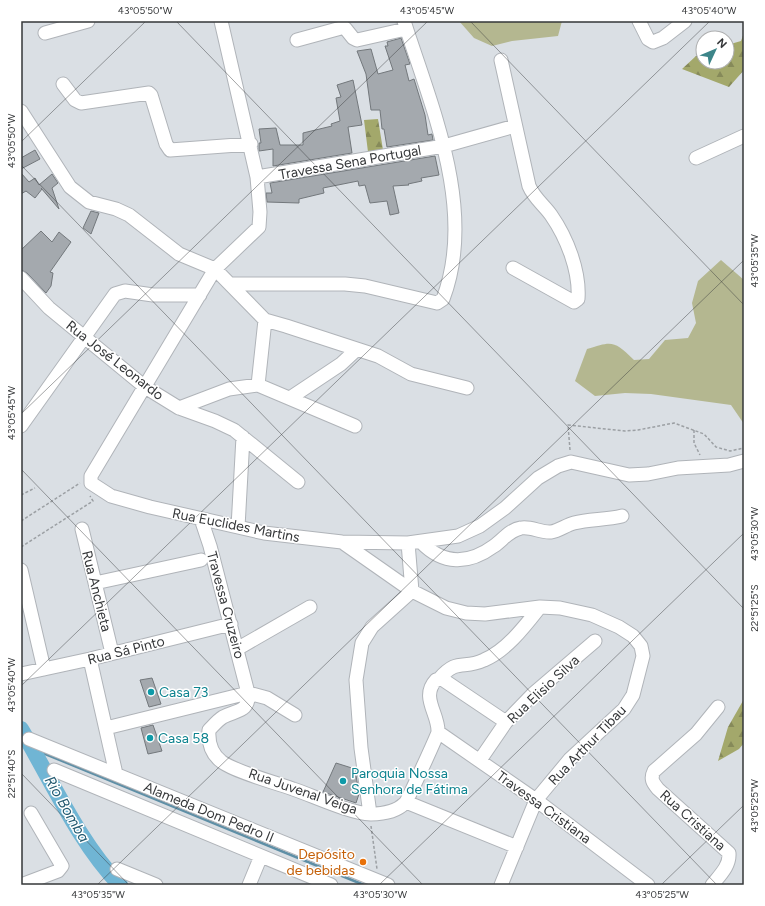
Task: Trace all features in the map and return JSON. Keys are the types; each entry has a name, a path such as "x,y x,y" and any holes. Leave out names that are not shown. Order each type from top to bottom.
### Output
{"street":[{"path":"45,33 88,21"},
{"path":"91,480 215,269 259,227 260,212 257,177 251,144 221,21"},
{"path":"639,21 648,39 654,42 685,21"},
{"path":"231,284 345,284 365,286 437,302 444,296 454,254 455,230 444,146 405,25 357,40 345,28 341,28 296,40"},
{"path":"501,60 515,126 532,192 551,215 566,243 574,266 578,299 574,302 514,268"},
{"path":"63,84 75,100 81,103 145,93 152,95 166,144 170,150 251,144"},
{"path":"21,111 70,187 89,202 116,209 129,215 180,254 215,269 265,320 378,356 411,374 467,388"},
{"name":"Travessa Sena Portugal","path":"257,177 444,146 515,126"},
{"path":"696,158 744,136"},
{"name":"Rua José Leonardo","path":"21,278 49,308 145,387 179,408 215,421 234,430 298,482"},
{"path":"21,426 111,299 120,291 153,295 200,295"},
{"path":"258,385 265,320"},
{"path":"290,398 341,364 356,350"},
{"path":"179,408 229,389 258,385 355,426"},
{"path":"238,527 242,437"},
{"path":"571,462 629,475 648,474 696,466 712,466 744,461"},
{"name":"Rua Euclides Martins","path":"91,480 111,496 150,507 264,533 342,542 414,543 458,536 480,526 506,508 544,474 558,466 571,462"},
{"path":"370,814 361,748 356,680 362,643 372,627 412,591 414,543 446,560 457,560 472,558 483,553 517,529 529,528 551,532 574,523 604,520 622,516"},
{"name":"Travessa Cruzeiro","path":"201,519 210,546 248,693"},
{"name":"Rua Anchieta","path":"82,529 112,653"},
{"name":"Rua Arthur Tibau","path":"342,542 412,591 446,608 466,613 485,614 540,607 560,608 592,615 619,627 633,636 640,646 643,656 633,695 624,709 570,760 536,800 501,885"},
{"path":"95,583 201,560"},
{"path":"21,570 44,669"},
{"path":"237,649 310,607"},
{"path":"517,847 406,802 438,732 430,702 430,690 434,682 439,679 449,668 483,661 498,652 512,639 540,607"},
{"name":"Rua Sá Pinto","path":"21,674 90,659 231,624"},
{"name":"Rua Elisio Silva","path":"480,760 506,722 533,694 595,641"},
{"path":"90,659 116,774"},
{"path":"439,679 506,722"},
{"path":"106,728 248,693 267,698 295,715"},
{"name":"Rua Juvenal Veiga","path":"248,693 249,701 245,707 223,717 209,730 208,740 211,750 222,762 249,774 350,809 370,814 392,811 406,802"},
{"name":"Rua Cristiana","path":"712,885 727,866 730,859 730,853 658,789 653,782 652,776 654,771 696,734 718,707"},
{"name":"Travessa Cristiana","path":"438,732 536,800 648,885"},
{"name":"Alameda Dom Pedro II","path":"29,739 378,883"},
{"name":"Alameda Dom Pedro II","path":"54,770 331,885"},
{"path":"21,885 58,871 62,866 31,814"},
{"path":"249,885 261,856"},
{"path":"117,868 156,885"}],"path":[{"path":"571,462 568,425 624,431 638,430 674,423 704,434 716,447 730,451 744,448"},
{"path":"694,430 694,443 699,454 712,466"},
{"path":"21,521 91,480"},
{"path":"21,547 93,501 88,492 91,480"},
{"path":"21,495 35,488"},
{"path":"370,814 378,883"}],"green space":[{"path":"459,21 562,21 558,36 512,41 492,46 474,38"},
{"path":"744,33 744,70 729,87 682,69 695,57 695,70 735,70 735,43 741,41"},
{"path":"378,119 383,150 368,152 364,120"},
{"path":"721,260 744,280 744,424 731,405 651,394 625,393 595,396 575,381 587,349 612,344 622,349 634,360 649,359 665,340 688,338 696,323 692,303 698,281"},
{"path":"744,699 744,743 739,749 718,761 728,727"}],"building":[{"path":"401,38 410,64 405,65 409,81 414,79 425,115 428,135 432,134 433,140 387,147 384,129 382,129 380,110 371,110 366,74 357,51 371,49 378,74 393,70 385,46 388,46 387,42"},
{"path":"353,80 362,125 348,127 352,153 273,166 273,149 259,151 259,143 261,143 259,129 276,128 280,145 303,145 303,133 332,126 331,124 340,121 336,98 341,97 337,85"},
{"path":"35,150 40,159 21,169 21,158"},
{"path":"435,156 439,175 421,178 422,181 408,184 409,185 393,186 399,213 390,215 387,201 370,203 365,185 359,186 358,181 323,188 324,193 299,199 299,203 267,202 266,193 272,193 270,183"},
{"path":"21,173 29,182 35,178 39,185 52,174 58,183 52,188 59,209 42,189 35,198 26,191 21,194"},
{"path":"91,211 99,213 91,234 83,228"},
{"path":"41,231 52,242 59,232 71,242 50,272 53,273 51,286 46,293 27,273 21,270 21,250"},
{"name":"Casa 73","path":"152,678 161,704 149,707 140,680"},
{"name":"Casa 58","path":"153,725 162,751 148,754 141,728"},
{"name":"Paroquia Nossa Senhora de Fátima","path":"336,763 355,769 359,794 356,803 323,792"}],"waterway":[{"name":"Rio Bomba","path":"21,729 78,830 105,868 120,885"},
{"path":"33,749 364,885"}],"place":[{"name":"Casa 73","path":"151,692"},
{"name":"Casa 58","path":"150,738"},
{"name":"Paroquia Nossa Senhora de Fátima","path":"343,781"},
{"name":"Depósito de bebidas","path":"363,862"}]}
